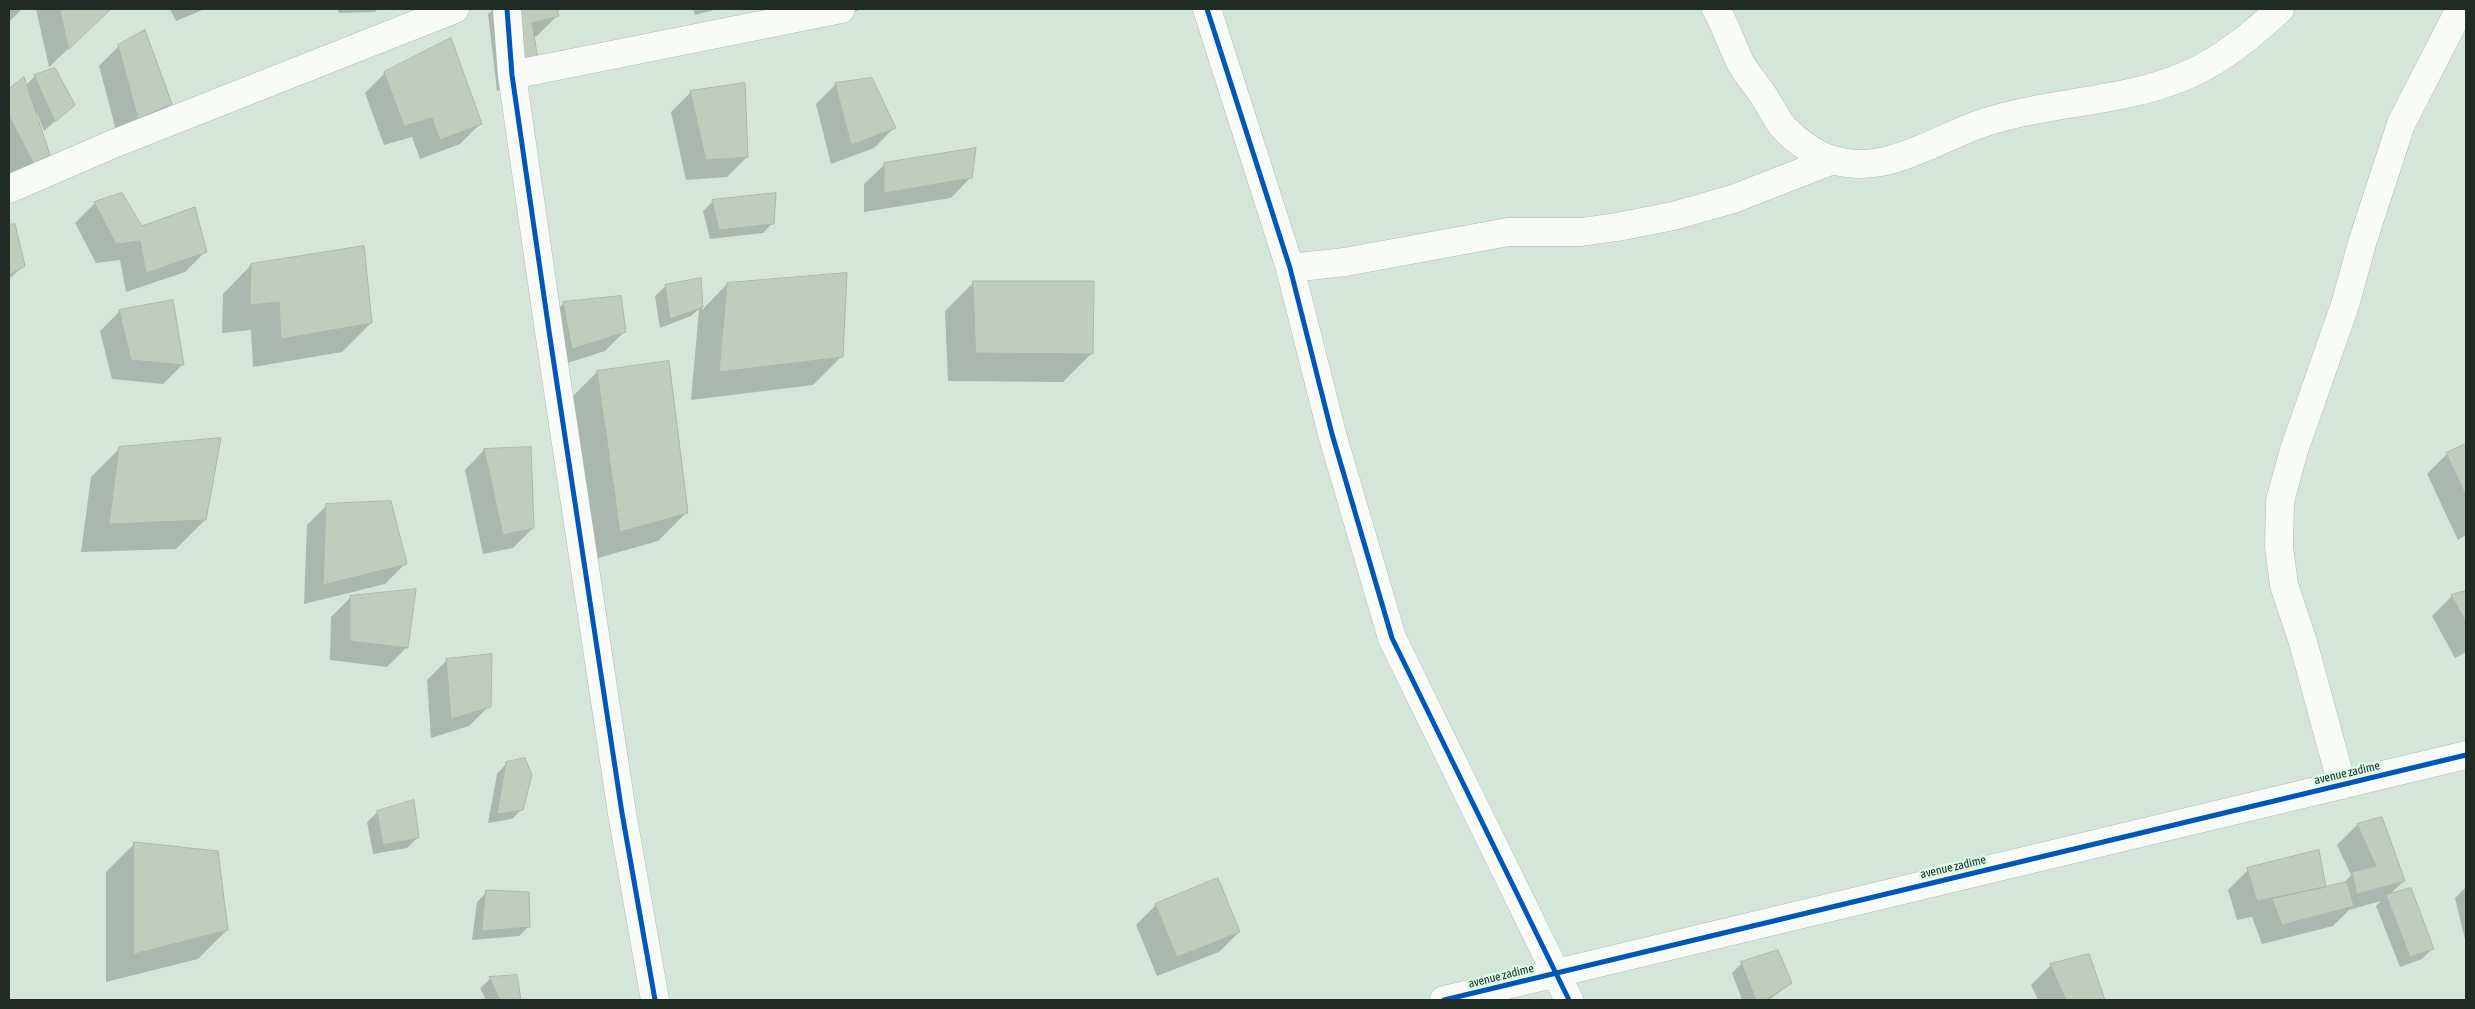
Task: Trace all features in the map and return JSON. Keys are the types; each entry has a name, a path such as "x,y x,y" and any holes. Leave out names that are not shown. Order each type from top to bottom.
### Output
{"street":[{"path":"9,189 113,144 455,9"},
{"path":"507,9 512,75 622,813 655,1000"},
{"path":"512,75 841,9"},
{"path":"1207,9 1290,268 1332,434 1392,638 1569,1000"},
{"path":"1716,9 1742,64 1782,127 1810,149 1833,160 1860,163 1893,160 1937,144 1956,132 2016,112 2109,97 2165,83 2204,67 2242,44 2280,9"},
{"path":"2342,784 2303,642 2284,585 2278,547 2280,501 2294,450 2345,305 2363,240 2401,124 2460,9"},
{"path":"1290,268 1345,262 1508,232 1580,232 1617,228 1673,216 1733,199 1833,160"},
{"name":"avenue zadime","path":"1444,1000 2466,755"}],"building":[{"path":"60,9 111,9 69,49"},
{"path":"510,9 557,9 559,16 532,23 539,66 517,71"},
{"path":"145,30 172,104 138,119 118,45"},
{"path":"451,38 482,124 440,140 432,118 404,126 384,72"},
{"path":"55,68 75,105 55,122 34,75"},
{"path":"24,77 50,155 34,164 9,116 9,89"},
{"path":"872,78 896,128 851,145 835,83"},
{"path":"745,83 748,157 706,160 690,91"},
{"path":"976,148 972,178 884,193 884,163"},
{"path":"122,193 142,226 195,207 207,252 146,273 140,241 116,244 94,202"},
{"path":"776,193 774,224 719,230 712,200"},
{"path":"15,224 25,266 9,275 9,225"},
{"path":"364,246 372,323 281,339 279,302 250,305 251,264"},
{"path":"847,273 843,357 719,372 727,283"},
{"path":"701,278 703,307 670,319 665,285"},
{"path":"973,281 1094,281 1093,354 976,353"},
{"path":"621,296 626,332 572,349 563,302"},
{"path":"173,300 184,365 131,360 119,310"},
{"path":"669,361 688,513 620,532 597,371"},
{"path":"221,438 206,520 109,524 119,447"},
{"path":"2466,444 2466,496 2446,453"},
{"path":"531,447 534,528 503,535 484,449"},
{"path":"391,501 407,564 323,585 326,504"},
{"path":"416,589 408,648 350,641 350,596"},
{"path":"2466,591 2466,622 2451,595"},
{"path":"492,654 491,707 451,719 446,659"},
{"path":"525,758 532,775 523,810 497,814 506,762"},
{"path":"414,800 419,838 383,845 377,811"},
{"path":"2382,817 2405,881 2357,894 2352,872 2376,866 2357,824"},
{"path":"134,842 218,851 228,930 134,954"},
{"path":"2319,850 2326,887 2257,901 2247,868"},
{"path":"1218,878 1240,932 1177,957 1155,904"},
{"path":"2347,882 2354,906 2282,925 2272,899"},
{"path":"2411,888 2434,949 2410,957 2386,895"},
{"path":"486,890 529,892 530,927 482,931"},
{"path":"1778,950 1792,983 1766,1000 1756,1000 1741,962"},
{"path":"2089,954 2105,1000 2066,1000 2050,964"},
{"path":"517,975 521,1000 500,1000 489,977"}],"cycle path":[{"path":"507,9 512,75 549,331 622,813 655,1000"},
{"path":"1207,9 1290,268 1332,434 1392,638 1569,1000"},
{"path":"1444,1000 2466,755"}]}
